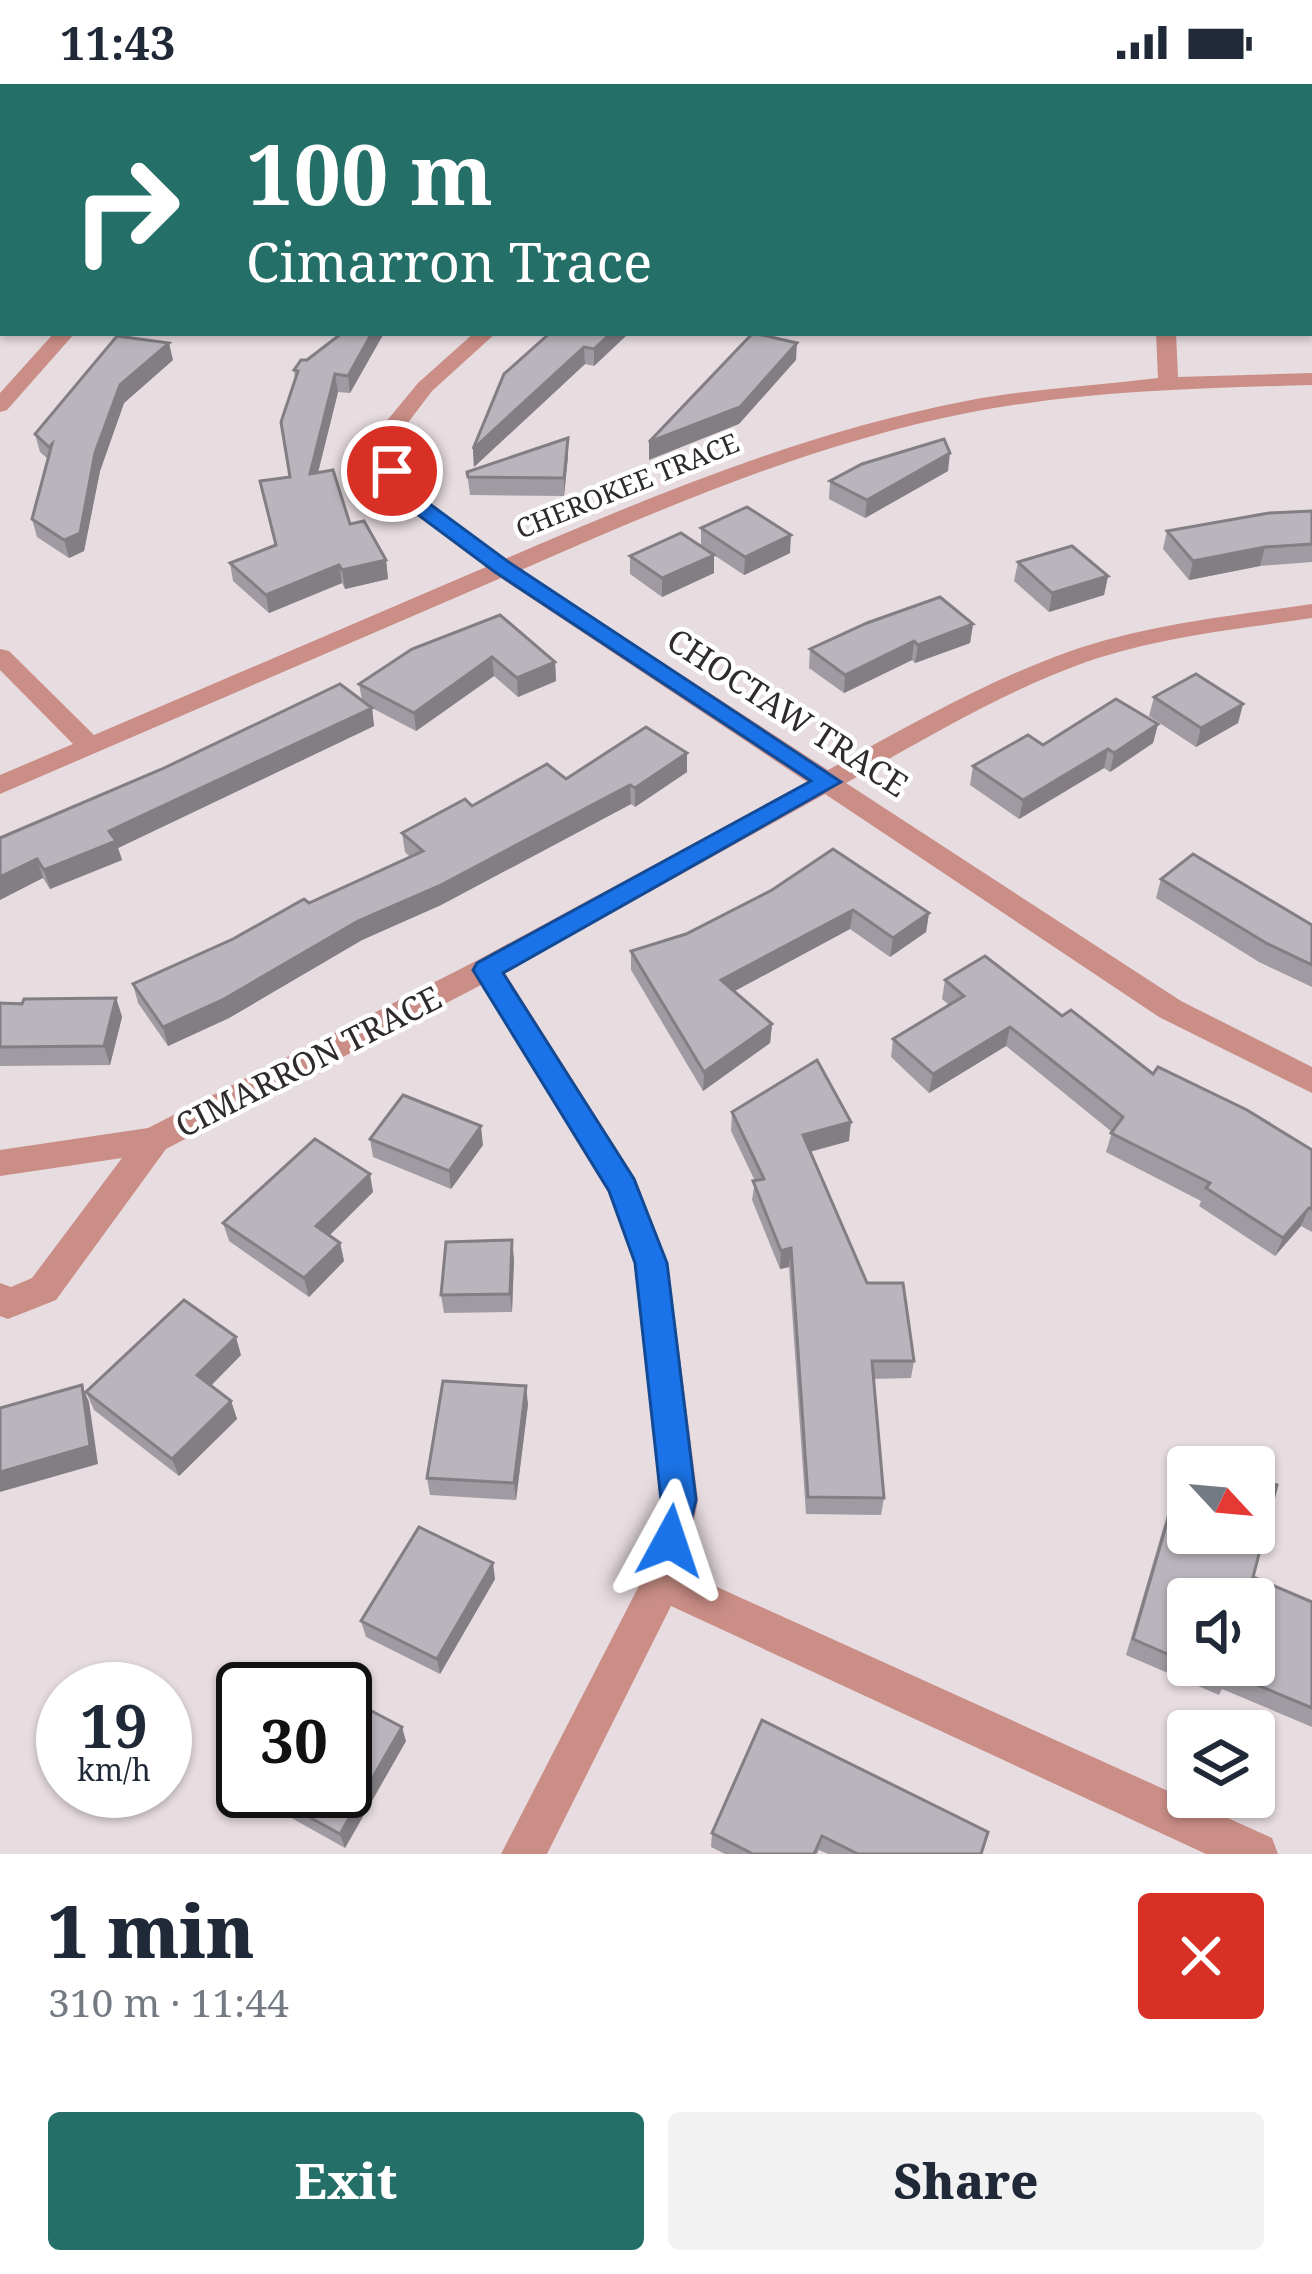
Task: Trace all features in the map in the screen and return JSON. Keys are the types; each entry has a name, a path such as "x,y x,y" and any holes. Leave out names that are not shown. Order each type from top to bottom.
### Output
{"street":[{"path":"0,406 62,336"},
{"name":"CHOCTAW TRACE","path":"483,336 425,387 397,422 392,471 416,504 502,568 1170,1009 1312,1081"},
{"path":"1166,336 1168,383"},
{"name":"CHEROKEE TRACE","path":"0,785 686,490 891,425 968,407 1168,383 1312,379"},
{"name":"CIMARRON TRACE","path":"0,1163 154,1141 487,970 956,711 1077,657 1177,631 1312,611"},
{"path":"0,656 90,746"},
{"path":"487,970 623,1188 651,1263 679,1500 662,1582 523,1854"},
{"name":"CIMARRON TRACE","path":"0,1298 8,1304 44,1288 154,1141"},
{"path":"662,1582 1256,1854"}],"building":[{"path":"117,336 169,343 120,385 95,453 80,533 64,540 32,519 52,444 49,447 35,434"},
{"path":"338,336 370,336 348,376 335,374 310,474 333,470 350,524 364,521 386,560 342,570 339,565 266,595 230,563 276,545 260,481 290,477 281,422 298,371 294,370 301,360"},
{"path":"547,336 608,336 594,349 584,347 473,449 504,374"},
{"path":"750,336 797,343 740,407 649,442"},
{"path":"568,438 564,478 468,477 467,472"},
{"path":"944,439 950,453 867,500 830,481 862,464"},
{"path":"747,507 791,535 745,557 701,528"},
{"path":"1312,511 1312,544 1265,547 1193,561 1167,531 1269,513"},
{"path":"681,533 714,555 662,578 630,556"},
{"path":"1072,546 1108,576 1052,593 1018,562"},
{"path":"940,597 973,624 918,645 914,641 845,675 810,649 867,623"},
{"path":"500,615 555,662 517,678 492,657 414,713 359,684 412,649"},
{"path":"1196,674 1243,704 1201,728 1154,697"},
{"path":"340,684 372,708 109,831 116,841 44,870 37,859 0,877 0,838 162,769"},
{"path":"1116,699 1158,724 1114,753 1108,749 1023,800 973,766 1028,735 1043,745"},
{"path":"646,727 687,753 635,788 630,785 439,886 358,921 224,999 163,1027 133,984 233,939 304,899 309,903 423,851 402,833 465,799 472,806 547,764 566,779"},
{"path":"833,849 929,913 893,938 853,910 721,980 772,1024 704,1072 631,951 686,934 772,890"},
{"path":"1193,854 1312,925 1312,965 1266,943 1161,879"},
{"path":"985,956 1062,1016 1071,1010 1153,1074 1158,1067 1247,1110 1312,1150 1312,1209 1283,1238 1206,1188 1210,1183 1111,1133 1123,1117 1010,1027 933,1074 893,1039 964,996 945,980"},
{"path":"116,998 104,1046 0,1047 0,1003"},
{"path":"817,1060 851,1122 803,1135 867,1283 903,1283 914,1361 872,1361 884,1498 808,1497 791,1248 781,1251 753,1181 764,1179 732,1112"},
{"path":"403,1095 481,1126 449,1171 370,1139"},
{"path":"315,1139 370,1174 316,1226 340,1243 304,1278 223,1223"},
{"path":"512,1240 510,1294 441,1295 446,1242"},
{"path":"184,1300 236,1337 197,1375 231,1401 172,1459 86,1392"},
{"path":"443,1381 526,1386 514,1483 427,1478"},
{"path":"82,1385 90,1446 0,1472 0,1408"},
{"path":"1167,1522 1167,1554 1259,1554 1255,1578 1167,1578 1167,1654 1133,1639"},
{"path":"419,1527 493,1563 437,1659 361,1621"},
{"path":"1275,1586 1312,1602 1312,1708 1260,1686 1275,1686"},
{"path":"372,1711 402,1727 372,1779"},
{"path":"762,1720 988,1832 981,1854 858,1854 822,1836 814,1854 753,1854 712,1833"},
{"path":"311,1818 349,1818 340,1834"}],"route":[{"path":"392,471 416,504 502,568 829,782 487,970 623,1188 651,1263 679,1500 670,1541"}]}
